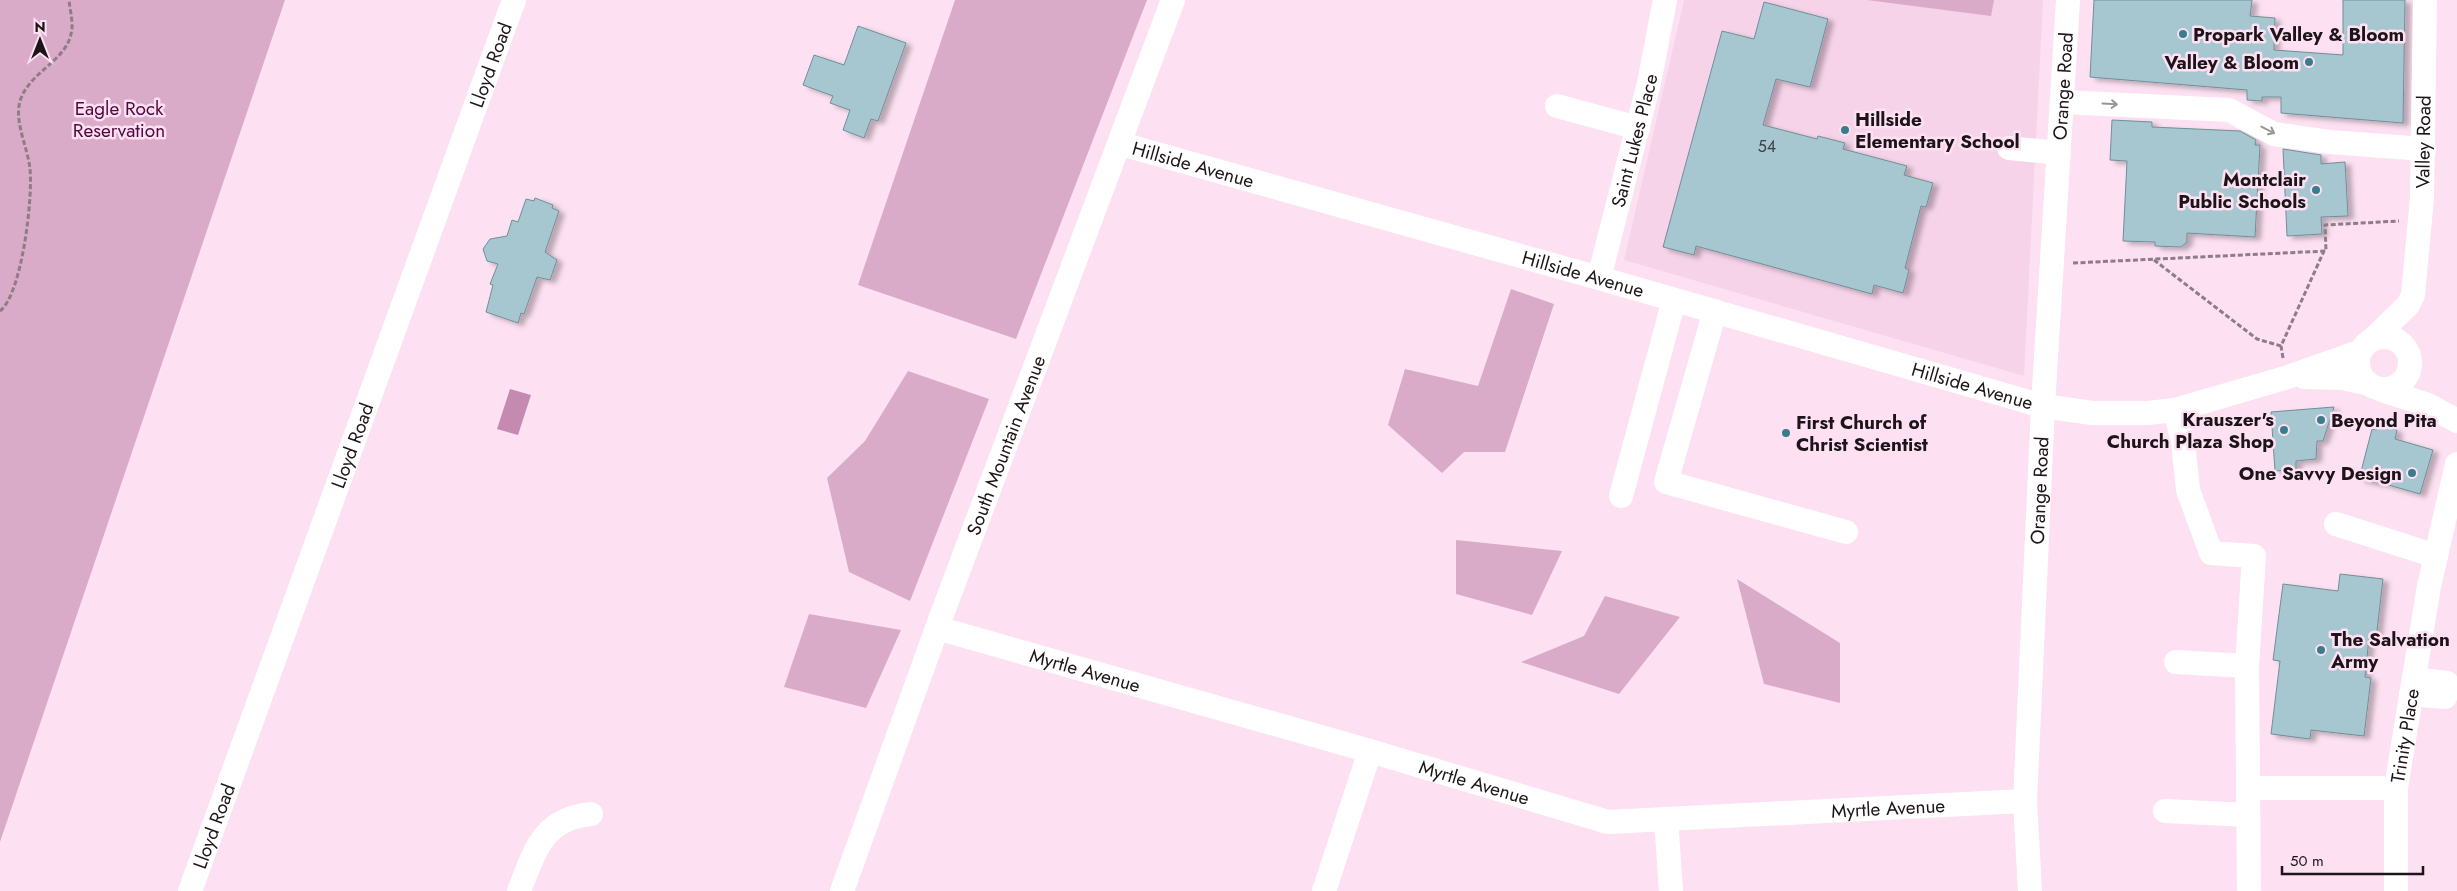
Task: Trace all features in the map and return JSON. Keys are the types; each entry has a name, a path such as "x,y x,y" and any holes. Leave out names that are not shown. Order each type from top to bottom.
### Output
{"street":[{"name":"Lloyd Road","path":"190,891 514,0"},
{"name":"South Mountain Avenue","path":"842,891 937,628 1121,144 1173,0"},
{"name":"Saint Lukes Place","path":"1599,278 1649,83 1665,0"},
{"name":"Orange Road","path":"2030,891 2026,801 2043,406 2068,0"},
{"name":"Valley Road","path":"2365,346 2408,305 2413,294 2424,149 2425,0"},
{"path":"2062,102 2229,110 2274,134 2329,142 2424,149"},
{"path":"1557,106 1638,128"},
{"name":"Hillside Avenue","path":"1121,144 1599,278 2043,406 2092,413 2148,413 2175,410 2285,378"},
{"path":"2009,148 2059,154"},
{"name":"Valley Road","path":"2409,363 2414,284"},
{"path":"1621,496 1674,300"},
{"path":"1714,311 1666,482 1846,532"},
{"path":"2285,378 2389,337 2404,346 2420,396 2428,405"},
{"path":"2365,346 2358,369 2374,387"},
{"path":"2374,387 2398,385 2409,363"},
{"path":"2285,378 2342,378 2428,405 2457,421"},
{"path":"2175,410 2183,442 2188,490 2211,553 2254,556 2247,666 2249,891"},
{"name":"Trinity Place","path":"2396,891 2396,788 2436,556 2457,464"},
{"path":"2336,524 2436,556"},
{"name":"Myrtle Avenue","path":"937,628 1370,751 1608,822 2026,801"},
{"path":"2176,662 2247,666"},
{"path":"2413,686 2449,690"},
{"path":"1324,891 1370,751"},
{"path":"2248,788 2396,788"},
{"path":"2165,811 2247,815"},
{"path":"519,891 537,845 553,826 573,816 591,814"},
{"path":"1666,819 1671,891"}],"path":[{"path":"0,311 11,298 14,290 28,220 30,172 19,118 19,107 22,96 31,82 62,53 68,43 71,34 69,0"},
{"path":"2285,378 2281,346 2324,251 2326,251 2325,225 2420,220"},
{"path":"2052,263 2324,251"},
{"path":"2153,259 2257,339 2281,346"}],"shaded area":[{"name":"Hillside Elementary School","path":"1684,0 2043,0 2024,376 1624,260"},
{"path":"510,389 531,395 518,435 497,429"}],"green space":[{"name":"Eagle Rock Reservation","path":"0,0 285,0 0,842"},
{"path":"955,0 1147,0 1016,339 858,285"},
{"path":"1867,0 1994,0 1991,16"},
{"path":"1511,289 1554,304 1505,452 1464,452 1442,473 1388,425 1405,369 1478,386"},
{"path":"908,371 989,399 910,601 849,572 827,478 865,441"},
{"path":"1456,540 1562,551 1532,615 1456,594"},
{"path":"1737,579 1840,643 1840,703 1764,684"},
{"path":"1605,596 1680,617 1619,694 1521,662 1584,636"},
{"path":"809,614 901,630 866,708 784,687"}],"building":[{"path":"2094,0 2252,0 2250,16 2275,18 2274,50 2343,55 2343,0 2405,0 2403,123 2281,113 2281,97 2262,97 2262,101 2247,100 2247,90 2090,77"},
{"path":"1764,2 1828,19 1810,87 1776,79 1763,125 1817,139 1818,136 1845,143 1843,149 1907,166 1904,175 1933,183 1926,207 1921,206 1905,268 1909,270 1903,293 1874,285 1872,294 1696,246 1694,255 1663,247 1722,31 1754,39"},
{"path":"858,26 906,43 878,121 871,119 864,138 843,130 850,110 830,103 833,96 803,85 814,55 844,65"},
{"path":"2112,120 2152,122 2152,127 2240,131 2256,140 2255,145 2260,145 2255,237 2187,233 2187,242 2181,247 2155,246 2155,242 2123,241 2127,161 2110,160"},
{"name":"Montclair Public Schools","path":"2283,149 2321,155 2321,164 2345,162 2348,216 2321,217 2322,234 2287,236"},
{"path":"535,198 553,205 552,208 559,211 545,252 557,260 550,280 537,277 524,314 521,313 518,323 486,312 493,285 490,284 498,264 487,261 483,249 490,239 507,236 512,220 518,222 526,199 534,201"},
{"path":"2334,407 2323,441 2317,441 2316,459 2296,461 2296,470 2275,471 2271,412"},
{"path":"2378,425 2397,430 2395,439 2433,450 2420,494 2378,482 2359,479 2372,429 2377,430"},
{"name":"The Salvation Army","path":"2340,574 2383,579 2376,639 2369,638 2365,677 2371,678 2364,736 2311,730 2310,739 2271,734 2280,661 2273,660 2283,584 2338,591"}],"place":[{"name":"Propark Valley & Bloom","path":"2183,34"},
{"name":"Valley & Bloom","path":"2309,62"},
{"name":"Hillside Elementary School","path":"1845,130"},
{"name":"Montclair Public Schools","path":"2316,190"},
{"name":"Beyond Pita","path":"2321,420"},
{"name":"Krauszer's Church Plaza Shop","path":"2284,430"},
{"name":"First Church of Christ Scientist","path":"1786,433"},
{"name":"One Savvy Design","path":"2412,473"},
{"name":"The Salvation Army","path":"2321,650"}]}
